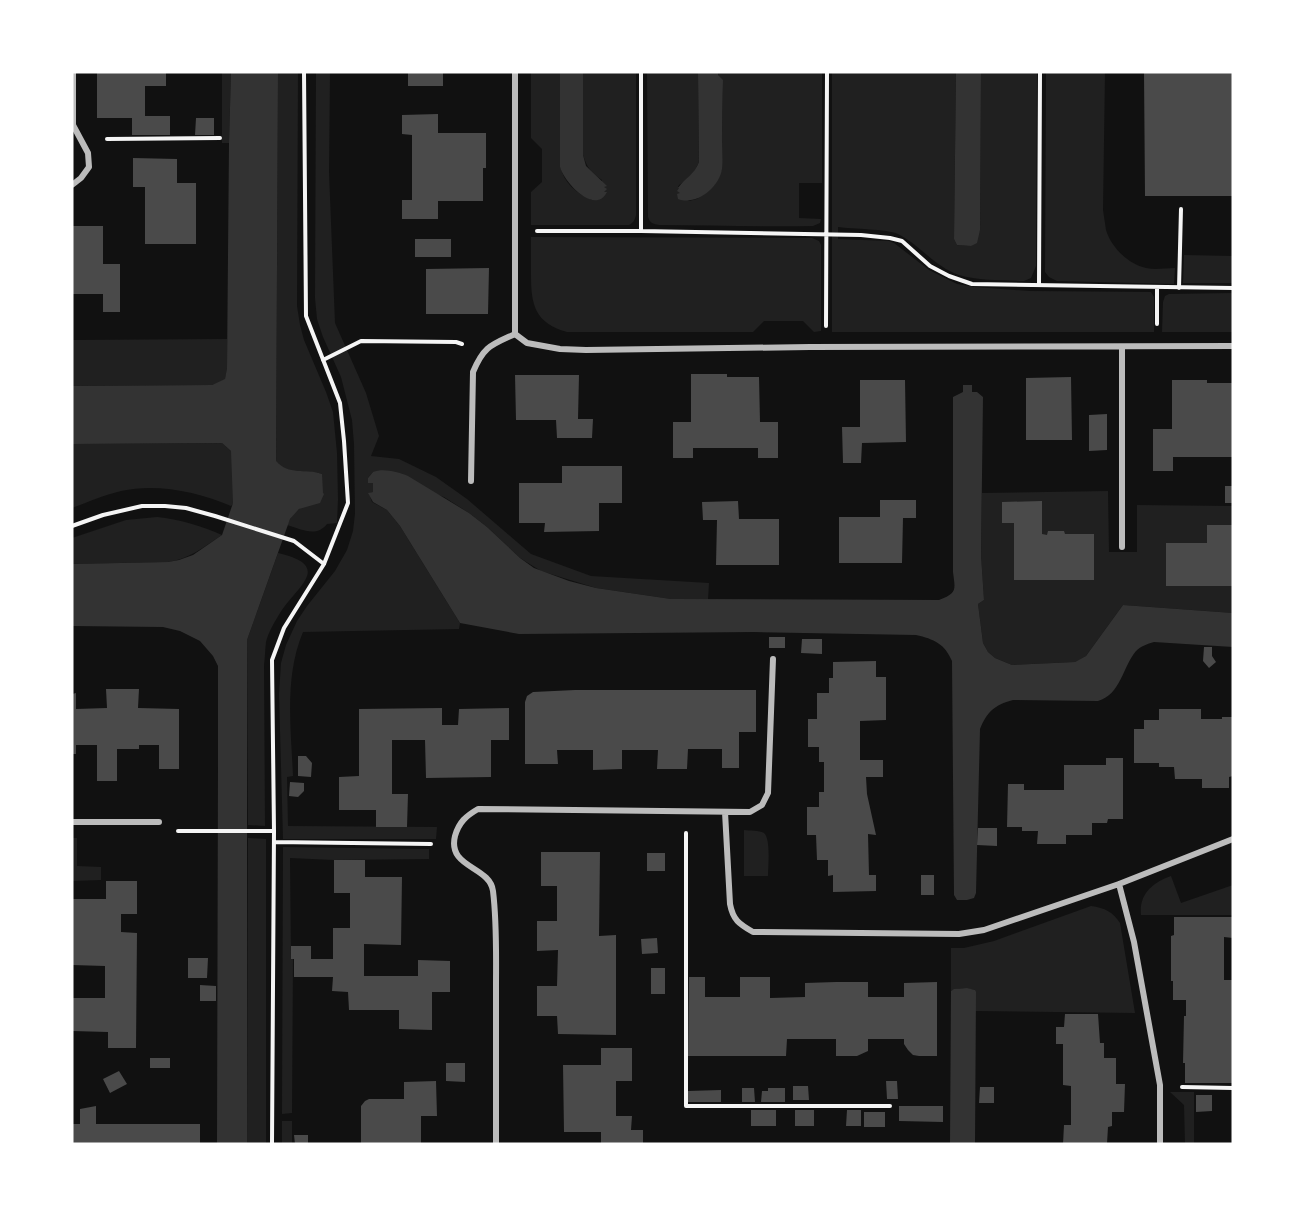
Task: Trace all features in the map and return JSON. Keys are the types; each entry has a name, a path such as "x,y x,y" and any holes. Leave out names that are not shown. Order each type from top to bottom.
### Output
{"street":[{"path":"72,72 73,125 88,153 89,167 72,185"},
{"path":"515,72 515,334"},
{"path":"515,334 527,343 560,349 586,350 826,346 1233,346"},
{"path":"471,481 473,372 480,355 491,345 515,334"},
{"path":"1122,347 1122,548"},
{"path":"496,1144 496,950 493,888 488,878 457,856 453,844 457,828 464,817 478,809 750,812 762,805 768,794 773,659"},
{"path":"725,812 732,914 740,925 753,932 959,934 984,930 1119,884 1233,839"},
{"path":"72,822 159,822"},
{"path":"1119,884 1134,942 1160,1087 1160,1144"}],"path":[{"path":"272,1144 274,831 272,660 284,628 324,564 348,503 340,403 306,316 304,72"},
{"path":"641,72 641,231"},
{"path":"826,346 827,72"},
{"path":"1039,285 1040,72"},
{"path":"81,139 220,138"},
{"path":"1179,288 1181,209"},
{"path":"515,231 861,235 902,241 930,266 972,284 1233,288"},
{"path":"1156,346 1157,288"},
{"path":"323,360 361,342 456,342 474,348 480,355"},
{"path":"72,526 103,515 142,506 186,508 294,541 324,564"},
{"path":"686,811 686,1107 890,1106"},
{"path":"209,832 274,831"},
{"path":"274,842 453,844"},
{"path":"1160,1087 1233,1088"}],"shaded area":[{"path":"222,72 231,72 229,143 222,143"},
{"path":"231,72 278,72 276,461 286,469 322,474 324,494 320,503 299,509 290,519 247,640 247,1144 217,1144 218,666 200,641 180,631 163,627 72,626 72,564 168,562 193,555 222,535 233,503 231,451 222,443 72,444 72,386 212,385 225,379"},
{"path":"278,72 298,72 297,306 304,340 333,412 337,453 337,523 327,524 313,532 287,525 297,511 322,493 322,474 292,471 281,467 276,462"},
{"path":"316,72 330,72 329,172 335,323 366,393 379,436 371,456 399,459 436,477 467,499 531,554 591,576 709,583 708,600 671,599 596,588 541,571 520,558 469,513 444,497 373,472 368,478 368,483 373,483 373,492 369,493 372,502 387,510 400,526 460,623 459,629 303,632 297,649 291,685 290,722 293,776 287,777 288,826 437,827 436,839 283,839 279,694 281,663 297,621 335,571 347,550 355,514 352,420 341,377 317,319 315,298"},
{"path":"531,72 560,72 560,166 572,187 581,195 592,200 602,192 602,180 590,169 583,155 583,72 636,72 636,215 634,221 629,225 531,225 531,192 542,182 542,149 531,138"},
{"path":"560,72 583,72 583,155 586,166 607,186 604,187 607,189 604,192 607,192 602,198 588,199 581,194 567,181 560,167"},
{"path":"647,72 698,72 699,162 691,175 678,187 689,201 697,199 708,191 715,184 722,169 718,72 822,72 822,183 799,183 799,218 821,219 820,223 813,226 653,224 648,217"},
{"path":"698,72 718,72 723,80 722,169 712,189 699,198 685,200 678,199 677,194 680,193 677,191 678,188 695,170 699,162"},
{"path":"832,72 956,72 954,239 957,245 971,246 980,230 981,72 1037,72 1036,266 1031,278 1024,281 1000,280 959,275 942,267 906,239 893,232 838,227 838,239 889,241 929,270 957,284 1030,291 1151,292 1154,297 1154,332 832,332"},
{"path":"956,72 981,72 980,230 977,243 971,246 957,245 954,239"},
{"path":"1046,72 1105,72 1103,210 1106,230 1116,248 1133,263 1149,269 1175,268 1174,284 1057,281 1045,272"},
{"path":"531,237 812,238 819,241 821,245 821,331 814,332 803,321 764,321 753,332 567,332 548,324 534,304 531,286"},
{"path":"1184,255 1233,256 1233,283 1183,283"},
{"path":"1233,293 1233,332 1162,332 1165,296 1169,294"},
{"path":"227,339 225,380 212,385 72,386 72,340"},
{"path":"963,385 972,385 972,392 977,392 983,397 981,555 984,600 978,604 983,643 995,658 1012,665 1075,662 1086,656 1123,605 1233,613 1233,647 1154,642 1136,651 1116,687 1106,698 1098,701 1013,700 996,707 985,718 980,729 976,893 974,898 967,900 957,900 954,895 952,661 946,650 938,643 916,635 754,632 519,634 460,623 400,526 387,510 373,502 368,493 373,492 373,483 368,483 368,478 373,472 386,470 408,476 469,513 534,568 596,588 671,599 939,600 954,590 953,397 963,392"},
{"path":"222,443 231,451 233,458 233,504 231,506 191,493 149,488 115,493 72,508 72,444"},
{"path":"1108,491 1109,552 1137,552 1137,505 1233,506 1233,613 1123,605 1086,656 1075,662 1012,665 995,658 983,643 978,604 984,600 981,555 982,493"},
{"path":"157,517 190,523 222,535 190,555 168,562 72,564 72,538 126,520"},
{"path":"278,553 295,558 304,564 308,571 302,586 276,620 266,642 264,665 265,826 248,825 247,640"},
{"path":"744,830 762,832 766,836 768,876 744,876"},
{"path":"72,838 77,838 77,866 101,867 101,880 72,881"},
{"path":"248,838 266,839 266,1144 247,1144"},
{"path":"283,847 429,849 429,859 290,858 291,958 293,958 292,1113 282,1114"},
{"path":"1171,876 1181,903 1233,885 1233,915 1141,915 1142,901 1148,890"},
{"path":"1091,906 1108,911 1120,923 1135,1013 975,1011 975,990 963,988 951,991 951,948 964,948 994,941"},
{"path":"967,988 976,992 975,1144 950,1144 951,991"},
{"path":"1170,1092 1194,1092 1194,1144 1185,1144 1184,1105"},
{"path":"282,1121 292,1121 292,1144 282,1144"}],"building":[{"path":"97,72 166,72 166,86 145,86 145,116 170,116 170,135 132,135 132,118 97,118"},
{"path":"408,72 443,72 443,86 408,86"},
{"path":"1144,72 1233,72 1233,196 1145,196"},
{"path":"438,114 438,133 486,133 483,201 438,201 438,219 402,219 402,200 412,200 412,135 402,134 402,115"},
{"path":"196,118 214,118 214,135 195,135"},
{"path":"133,158 177,159 177,183 196,183 196,244 145,244 145,187 133,187"},
{"path":"72,226 103,226 103,264 120,264 120,312 103,312 103,294 72,294"},
{"path":"415,239 451,239 451,257 415,257"},
{"path":"489,268 488,314 426,314 426,269"},
{"path":"691,374 759,377 760,422 778,422 778,458 758,458 758,448 693,448 693,458 673,458 673,422 691,422"},
{"path":"515,375 579,375 578,419 593,419 592,438 557,438 556,420 516,420"},
{"path":"1071,377 1072,440 1026,440 1026,378"},
{"path":"860,380 905,380 906,442 862,443 861,463 843,463 842,427 860,427"},
{"path":"1172,380 1233,383 1233,457 1173,457 1173,471 1153,471 1153,429 1172,429"},
{"path":"1107,414 1107,450 1089,451 1089,415"},
{"path":"562,466 622,466 622,503 599,503 599,531 544,532 545,523 519,523 519,483 562,483"},
{"path":"1225,486 1233,486 1233,503 1225,503"},
{"path":"880,500 916,500 916,518 903,518 902,563 839,563 839,517 880,517"},
{"path":"738,501 739,519 779,519 779,565 716,565 717,520 703,520 702,502"},
{"path":"1042,501 1042,534 1047,535 1048,531 1064,531 1065,534 1094,534 1094,580 1014,580 1014,523 1002,523 1002,502"},
{"path":"1207,525 1233,525 1233,586 1166,586 1166,543 1207,543"},
{"path":"769,637 785,637 785,648 769,648"},
{"path":"802,639 822,639 822,654 801,653"},
{"path":"1204,647 1212,647 1212,656 1216,662 1209,668 1203,661"},
{"path":"876,661 876,677 886,677 886,720 860,721 860,760 883,760 883,777 866,777 867,794 876,835 868,834 869,875 876,875 876,891 833,892 833,875 828,876 828,860 817,860 816,835 807,835 807,807 819,807 819,792 824,792 824,762 819,762 819,747 808,747 808,719 817,719 817,693 829,693 829,678 833,678 833,662"},
{"path":"106,689 139,689 138,708 179,709 179,769 159,769 159,745 139,745 139,749 117,749 117,781 97,781 97,745 76,745 76,754 72,754 72,694 76,693 76,709 107,708"},
{"path":"756,690 756,732 739,732 739,768 722,768 722,749 688,749 687,769 657,769 658,750 622,750 622,769 593,770 593,750 557,750 558,764 525,764 525,702 527,696 533,692"},
{"path":"442,708 442,725 458,725 459,709 509,708 509,740 491,740 491,777 426,778 425,740 392,740 392,794 408,794 407,827 376,827 376,810 339,810 339,777 359,776 359,709"},
{"path":"1159,709 1201,709 1201,719 1233,717 1233,776 1229,777 1229,788 1202,788 1202,779 1175,779 1174,767 1159,767 1159,763 1134,763 1134,729 1144,729 1144,720 1159,720"},
{"path":"298,756 306,756 312,763 311,777 298,776"},
{"path":"1106,758 1123,758 1123,819 1108,819 1107,823 1092,823 1092,835 1066,835 1066,844 1037,844 1038,831 1022,831 1022,827 1007,827 1008,784 1024,784 1024,790 1064,790 1064,765 1106,765"},
{"path":"290,782 304,783 304,791 298,797 289,796"},
{"path":"978,828 997,828 997,846 977,845"},
{"path":"541,852 600,852 599,936 616,935 616,1035 558,1034 557,1016 537,1016 537,986 557,986 558,950 537,951 537,921 557,921 557,886 541,886"},
{"path":"647,853 665,853 665,871 647,871"},
{"path":"334,860 365,860 365,877 402,877 401,945 364,944 364,976 418,976 418,960 450,961 450,992 432,992 432,1030 399,1029 399,1010 349,1010 348,992 332,991 333,977 294,977 291,946 311,946 311,959 333,959 333,928 350,928 350,893 334,893"},
{"path":"921,875 934,875 934,895 921,895"},
{"path":"106,881 137,881 137,914 121,914 121,932 137,933 136,1048 108,1048 108,1032 72,1031 72,998 105,998 105,966 72,965 72,899 106,899"},
{"path":"1174,917 1233,917 1233,938 1224,937 1224,980 1233,980 1233,1083 1185,1083 1185,1063 1183,1063 1186,1000 1173,1000 1173,981 1171,981 1171,936 1174,935"},
{"path":"657,938 658,953 642,954 641,939"},
{"path":"188,958 208,958 207,978 188,978"},
{"path":"651,968 665,968 665,994 651,994"},
{"path":"689,977 705,977 705,997 740,997 740,977 770,977 770,998 805,997 805,983 836,982 868,982 868,997 904,997 904,983 937,982 937,1056 913,1055 904,1044 904,1039 868,1039 868,1051 857,1056 836,1056 836,1039 787,1039 786,1056 688,1056"},
{"path":"200,985 216,986 216,1001 200,1001"},
{"path":"1065,1014 1098,1014 1100,1043 1104,1043 1104,1058 1116,1058 1116,1084 1125,1084 1124,1112 1112,1112 1112,1126 1108,1127 1107,1144 1063,1144 1064,1125 1071,1125 1071,1086 1063,1085 1063,1044 1056,1044 1056,1027 1064,1027"},
{"path":"601,1048 632,1048 632,1081 616,1081 616,1116 632,1116 631,1130 643,1130 643,1144 601,1144 601,1132 564,1132 563,1065 601,1065"},
{"path":"150,1058 170,1058 170,1068 150,1068"},
{"path":"446,1063 465,1063 465,1082 446,1081"},
{"path":"119,1071 127,1084 110,1093 103,1079"},
{"path":"436,1081 437,1116 421,1116 421,1144 361,1144 361,1106 365,1101 404,1099 404,1082"},
{"path":"886,1081 897,1081 898,1099 887,1099"},
{"path":"793,1086 808,1086 809,1100 793,1100"},
{"path":"980,1087 994,1087 994,1103 979,1103"},
{"path":"742,1088 754,1088 755,1102 742,1102"},
{"path":"768,1088 785,1088 785,1102 761,1102 762,1091 768,1091"},
{"path":"721,1090 721,1102 688,1102 688,1091"},
{"path":"1196,1095 1212,1095 1212,1111 1196,1112"},
{"path":"96,1106 96,1124 200,1124 200,1144 72,1144 72,1124 80,1124 80,1109"},
{"path":"899,1106 943,1106 943,1122 899,1121"},
{"path":"751,1110 776,1110 776,1126 751,1126"},
{"path":"795,1110 814,1110 814,1126 795,1126"},
{"path":"847,1110 861,1110 861,1126 846,1126"},
{"path":"864,1112 885,1112 885,1127 864,1127"},
{"path":"294,1135 308,1135 308,1144 295,1144"}]}
